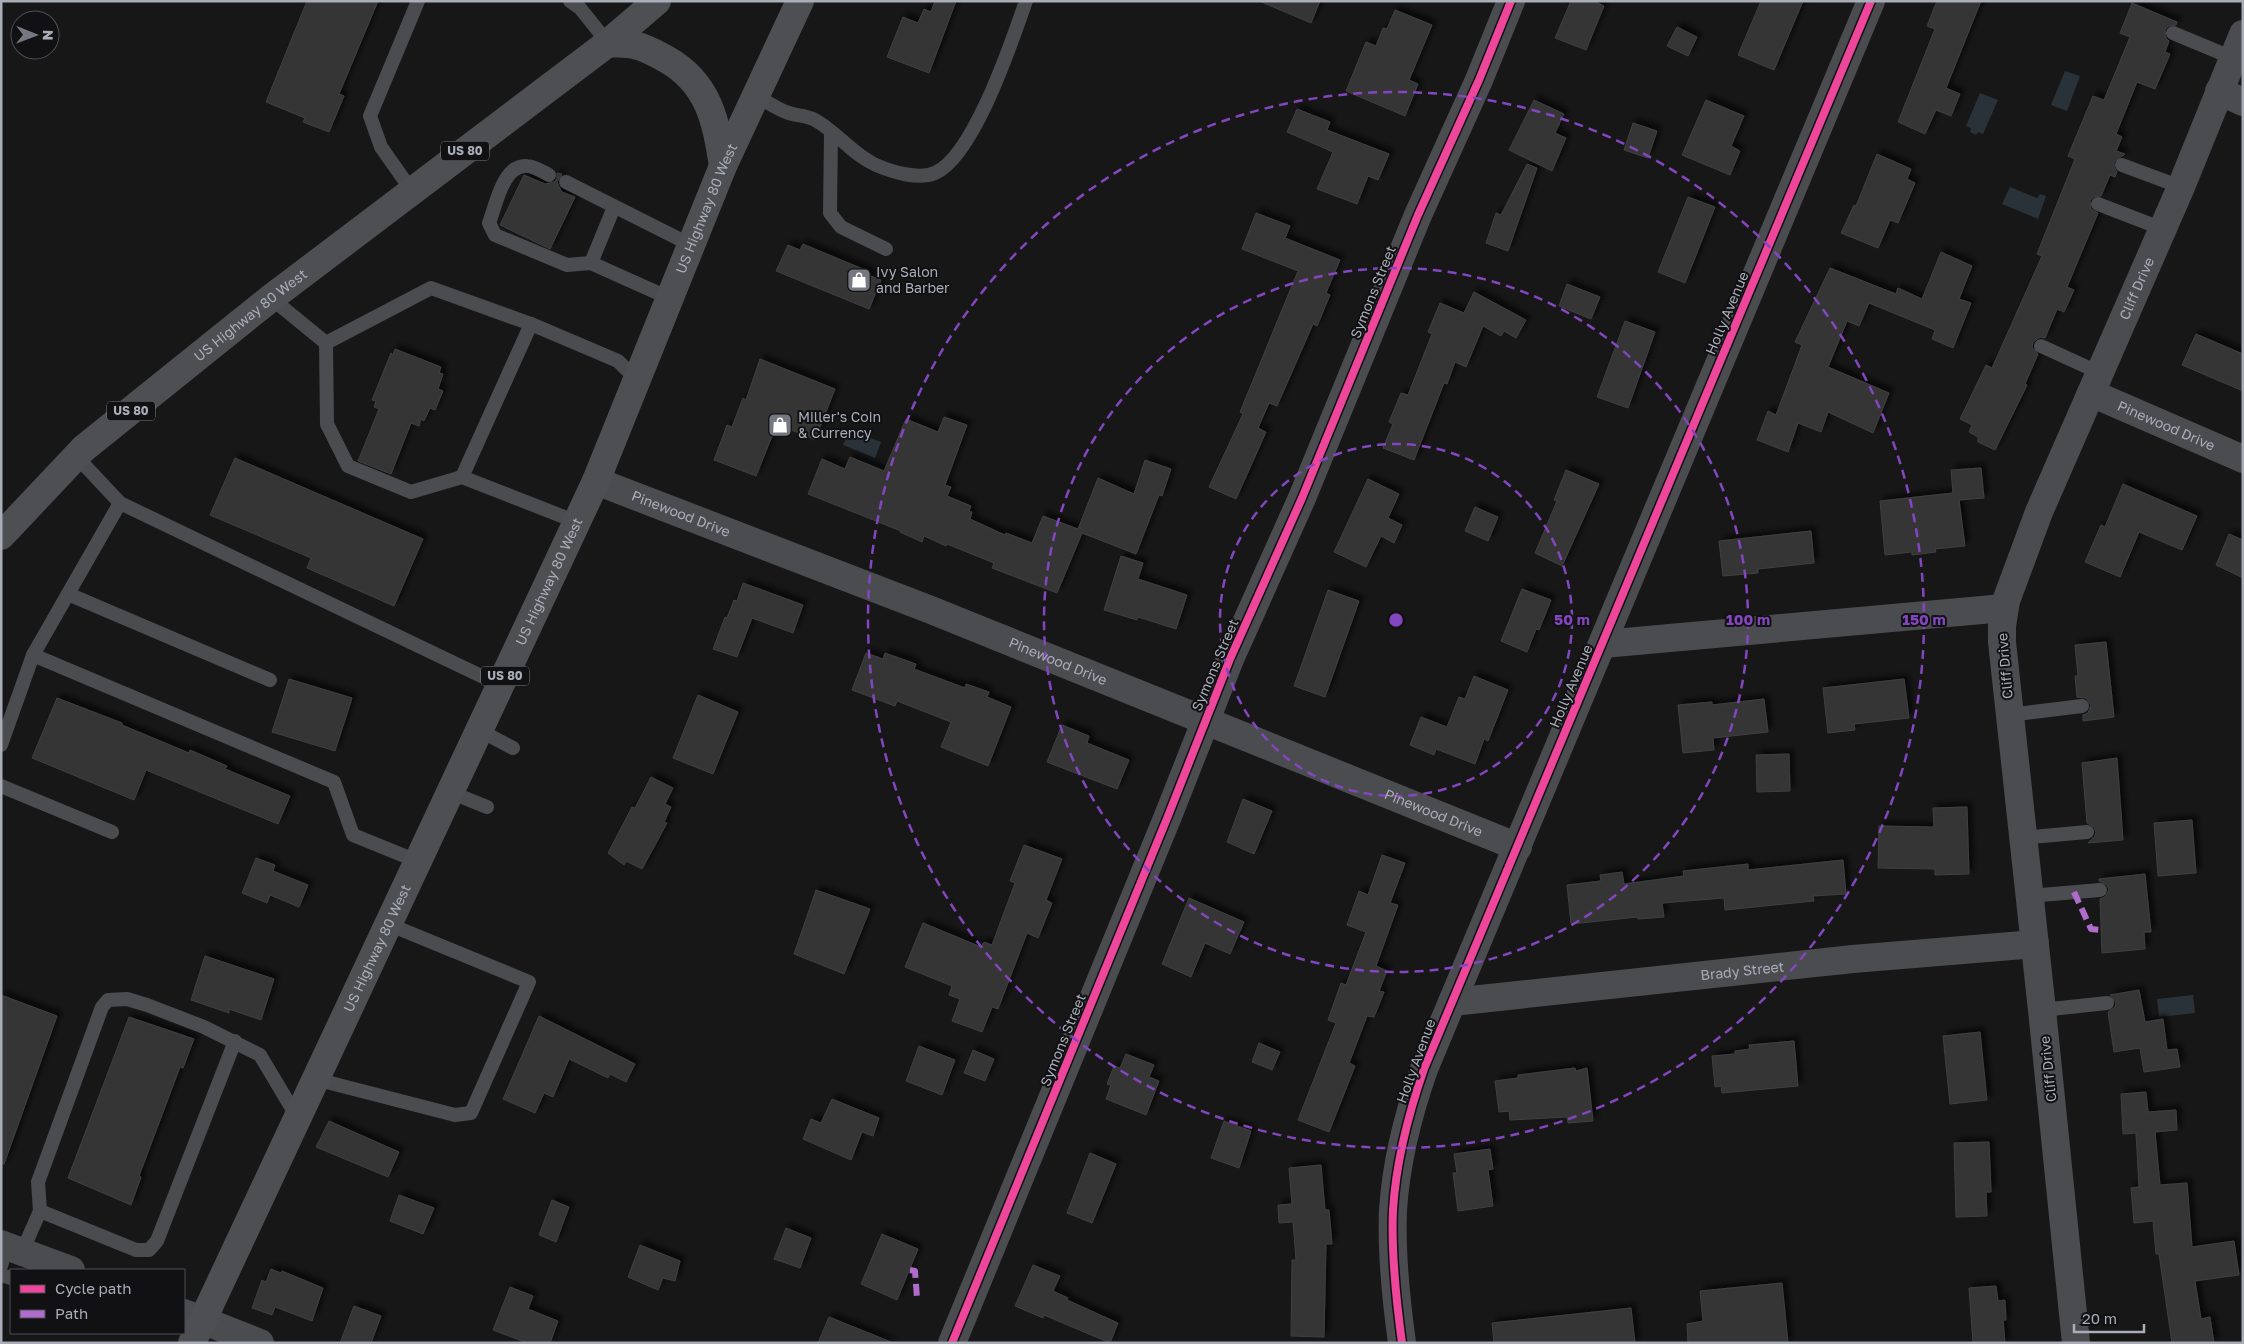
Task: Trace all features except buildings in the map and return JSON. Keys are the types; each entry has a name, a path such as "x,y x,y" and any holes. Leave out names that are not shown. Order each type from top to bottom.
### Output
{"main road":[{"name":"US Highway 80 West","path":"1,536 76,456 271,298 608,43 657,1"},
{"name":"US Highway 80 West","path":"192,1325 315,1079 596,481 723,166 800,1"},
{"path":"608,43 635,45 657,54 678,66 697,83 709,105 717,130 723,166"}],"street":[{"name":"Symons Street","path":"952,1343 1230,659 1305,489 1418,215 1479,80 1511,1"},
{"name":"Holly Avenue","path":"1402,1343 1393,1231 1398,1172 1406,1130 1417,1089 1871,1"},
{"name":"Cliff Drive","path":"2076,1343 2035,944 2009,716 2002,642 2004,608 2039,512 2181,187 2231,96 2238,46"},
{"name":"Pinewood Drive","path":"2096,383 2243,459"},
{"name":"Pinewood Drive","path":"596,481 940,614 1518,847"},
{"path":"1602,644 2004,608"},
{"name":"Brady Street","path":"1452,1002 1852,959 2035,944"},
{"path":"8,1252 68,1269"},
{"path":"192,1325 260,1343"}],"lane":[{"path":"412,191 381,148 370,116 418,1"},
{"path":"570,1 580,8 608,43"},
{"path":"756,96 786,112 812,118 860,156 876,165 896,172 913,175 934,173 946,166 959,151 984,108 1026,1"},
{"path":"2173,33 2238,46"},
{"path":"831,133 828,191 830,213 841,227 886,249"},
{"path":"2122,165 2181,187"},
{"path":"549,175 529,166 517,167 508,174 488,223 495,235 567,265 591,263 670,298"},
{"path":"566,182 691,245"},
{"path":"2098,204 2163,229"},
{"path":"591,263 614,207"},
{"path":"326,343 431,288 531,324 618,361 637,380"},
{"path":"271,298 326,343"},
{"path":"462,477 531,324"},
{"path":"326,343 327,424 348,466 411,492 462,477 577,522"},
{"path":"2041,346 2096,383"},
{"path":"76,456 120,503 500,685"},
{"path":"1,745 33,655 120,503"},
{"path":"68,594 270,680"},
{"path":"33,655 334,782 353,835 417,861"},
{"path":"2009,716 2082,706"},
{"path":"479,730 513,748"},
{"path":"1,786 112,832"},
{"path":"450,792 486,807"},
{"path":"2022,838 2087,832"},
{"path":"2029,896 2100,890"},
{"path":"315,1079 455,1115 471,1113 529,982 388,924"},
{"path":"8,1252 40,1211 38,1182 102,1007 108,1000 127,999 147,1005 204,1027 260,1055 297,1116"},
{"path":"2042,1010 2107,1003"},
{"path":"40,1211 136,1250 149,1250 158,1241 235,1041"}],"shaded area":[{"path":"2065,71 2080,76 2067,111 2051,105"},
{"path":"1980,93 1998,100 1983,134 1978,132 1976,135 1970,132 1971,128 1966,126"},
{"path":"2010,187 2037,198 2040,194 2046,196 2038,219 2002,204"},
{"path":"850,430 881,442 875,458 843,445"},
{"path":"2193,995 2195,1013 2159,1017 2157,999"}],"marked path":[{"path":"2074,892 2091,929 2100,930"},
{"path":"910,1270 915,1271 917,1298"}],"cycle path":[{"path":"952,1343 1168,816 1230,659 1302,498 1418,215 1479,80 1511,1"},
{"path":"1402,1343 1394,1276 1393,1210 1397,1174 1404,1139 1424,1069 1871,1"}],"place":[{"name":"Ivy Salon and Barber","path":"859,280"},
{"name":"Miller's Coin & Currency","path":"780,425"}]}
